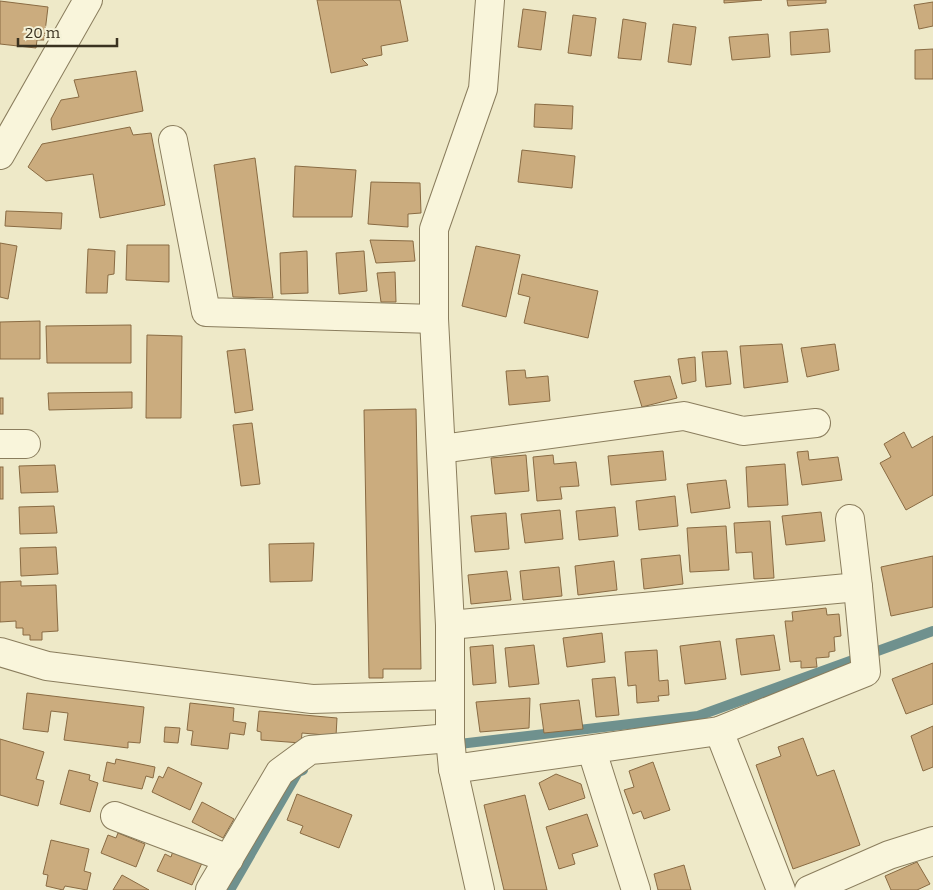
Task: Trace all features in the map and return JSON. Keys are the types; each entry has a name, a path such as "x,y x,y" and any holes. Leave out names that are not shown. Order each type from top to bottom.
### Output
{"street":[{"path":"0,155 88,0"},
{"path":"480,890 453,769 450,738 450,625 434,320 434,229 483,89 490,0"},
{"path":"172,140 206,312 434,320"},
{"path":"441,449 684,416 743,431 816,424"},
{"path":"453,769 592,751 719,731 866,672 850,520"},
{"path":"450,625 858,587"},
{"path":"0,652 47,666 312,699 450,695"},
{"path":"719,731 781,890"},
{"path":"210,890 280,772 310,750 450,738"},
{"path":"592,751 636,890"},
{"path":"115,816 229,859"},
{"path":"809,890 890,855 933,841"}],"building":[{"path":"317,0 400,0 408,41 381,46 382,55 362,59 368,65 331,73"},
{"path":"724,0 762,0 724,3"},
{"path":"787,0 826,0 826,3 788,6"},
{"path":"0,1 48,7 44,40 37,40 36,48 0,44"},
{"path":"933,2 933,26 919,29 914,5"},
{"path":"523,9 546,12 541,50 518,47"},
{"path":"573,15 596,18 591,56 568,53"},
{"path":"623,19 646,23 641,60 618,58"},
{"path":"673,24 696,27 691,65 668,62"},
{"path":"828,29 830,52 791,55 790,32"},
{"path":"768,34 770,57 732,60 729,37"},
{"path":"933,49 933,79 915,79 915,50"},
{"path":"136,71 143,111 52,130 51,119 61,100 79,97 74,80"},
{"path":"535,104 573,106 572,129 534,127"},
{"path":"130,127 133,135 151,133 165,205 100,218 93,174 46,181 28,167 42,144"},
{"path":"522,150 575,156 572,188 518,182"},
{"path":"255,158 273,298 233,297 214,165"},
{"path":"295,166 356,170 352,217 293,217"},
{"path":"371,182 420,183 421,213 408,214 408,227 368,224"},
{"path":"6,211 62,213 61,229 5,226"},
{"path":"370,240 413,241 415,261 376,263"},
{"path":"0,243 17,246 8,299 0,297"},
{"path":"127,245 169,245 169,282 126,280"},
{"path":"476,246 520,255 506,317 462,306"},
{"path":"88,249 115,251 114,274 108,275 107,293 86,293"},
{"path":"307,251 308,293 281,294 280,253"},
{"path":"364,251 367,291 339,294 336,253"},
{"path":"395,272 396,302 381,302 377,273"},
{"path":"522,274 598,291 588,338 524,323 530,297 518,294"},
{"path":"40,321 40,359 0,359 0,322"},
{"path":"131,325 131,363 47,363 46,326"},
{"path":"147,335 182,336 181,418 146,418"},
{"path":"782,344 788,382 744,388 740,346"},
{"path":"835,344 839,370 807,377 801,348"},
{"path":"245,349 253,410 235,413 227,351"},
{"path":"727,351 731,384 706,387 702,352"},
{"path":"695,357 696,381 682,384 678,359"},
{"path":"525,370 526,378 548,376 550,401 509,405 506,371"},
{"path":"670,376 677,398 642,407 634,381"},
{"path":"132,392 132,408 49,410 48,393"},
{"path":"0,398 3,398 3,414 0,414"},
{"path":"416,409 421,669 383,669 383,678 369,678 364,410"},
{"path":"252,423 260,484 241,486 233,425"},
{"path":"904,432 912,448 933,436 933,495 906,510 880,463 891,457 884,444"},
{"path":"663,451 666,480 611,485 608,456"},
{"path":"808,451 809,460 838,457 842,480 802,485 797,452"},
{"path":"526,455 529,491 495,494 491,458"},
{"path":"553,455 554,464 576,462 579,486 560,487 562,499 537,501 533,457"},
{"path":"785,464 788,505 748,507 746,467"},
{"path":"55,465 58,492 21,493 19,466"},
{"path":"0,467 3,467 3,499 0,499"},
{"path":"726,480 730,508 691,513 687,484"},
{"path":"675,496 678,526 639,530 636,501"},
{"path":"54,506 57,533 20,534 19,507"},
{"path":"615,507 618,536 579,540 576,511"},
{"path":"560,510 563,539 525,543 521,514"},
{"path":"821,512 825,541 786,545 782,516"},
{"path":"506,513 509,549 475,552 471,516"},
{"path":"770,521 774,578 754,579 752,552 736,553 734,523"},
{"path":"726,526 729,570 690,572 687,528"},
{"path":"314,543 312,581 270,582 269,544"},
{"path":"56,547 58,574 21,576 20,548"},
{"path":"680,555 683,584 644,589 641,559"},
{"path":"933,556 933,607 891,616 881,567"},
{"path":"614,561 617,590 578,595 575,566"},
{"path":"559,567 562,596 523,600 520,571"},
{"path":"507,571 511,600 471,604 468,575"},
{"path":"21,581 21,586 56,585 58,631 42,632 42,640 30,640 30,635 23,635 23,628 16,628 16,621 0,622 0,582"},
{"path":"826,608 827,615 839,614 841,636 834,637 835,651 829,652 829,657 816,658 817,667 801,668 801,661 790,662 785,621 793,621 792,612"},
{"path":"602,633 605,662 567,667 563,638"},
{"path":"774,635 780,670 741,675 736,639"},
{"path":"720,641 726,679 685,684 680,646"},
{"path":"493,645 496,683 473,685 470,647"},
{"path":"534,645 539,684 509,687 505,648"},
{"path":"657,650 659,681 668,680 669,695 658,696 659,701 637,703 636,685 628,686 625,652"},
{"path":"933,663 933,704 906,714 892,679"},
{"path":"615,677 619,715 596,717 592,679"},
{"path":"27,693 144,707 140,743 128,742 128,748 64,740 68,713 51,711 48,732 23,729"},
{"path":"530,698 529,728 480,732 476,702"},
{"path":"579,700 583,729 544,733 540,704"},
{"path":"190,703 234,708 233,721 246,723 244,735 230,733 228,749 191,745 193,731 187,730"},
{"path":"259,711 337,718 336,736 302,733 301,743 261,740 261,732 257,731"},
{"path":"933,726 933,767 923,771 911,736"},
{"path":"165,727 180,728 178,743 164,742"},
{"path":"803,738 817,776 834,770 860,845 793,869 756,765 781,756 778,747"},
{"path":"0,739 44,752 36,779 44,781 38,806 0,795"},
{"path":"116,759 155,767 153,778 146,776 142,789 103,781 107,762 115,764"},
{"path":"653,762 670,810 644,819 641,811 633,814 624,790 634,787 629,771"},
{"path":"168,767 202,783 190,810 152,792 159,776 163,778"},
{"path":"69,770 90,775 89,780 98,783 90,812 60,804"},
{"path":"556,774 581,784 585,798 549,810 539,783"},
{"path":"297,794 352,815 339,848 300,833 303,826 287,820"},
{"path":"525,795 547,890 504,890 484,805"},
{"path":"202,802 234,819 223,838 192,822"},
{"path":"587,814 598,846 572,854 575,864 559,869 546,827"},
{"path":"118,833 145,844 136,867 101,853 108,835 116,838"},
{"path":"51,840 89,849 84,871 91,873 87,890 65,886 63,890 46,886 48,875 43,874"},
{"path":"173,851 202,863 192,885 157,871 165,854 171,857"},
{"path":"917,862 930,884 917,890 891,890 885,876"},
{"path":"684,865 691,890 658,890 654,874"},
{"path":"122,875 149,890 113,890"}],"waterway":[{"path":"451,745 698,716 933,631"},
{"path":"230,890 298,772 303,770"}]}
